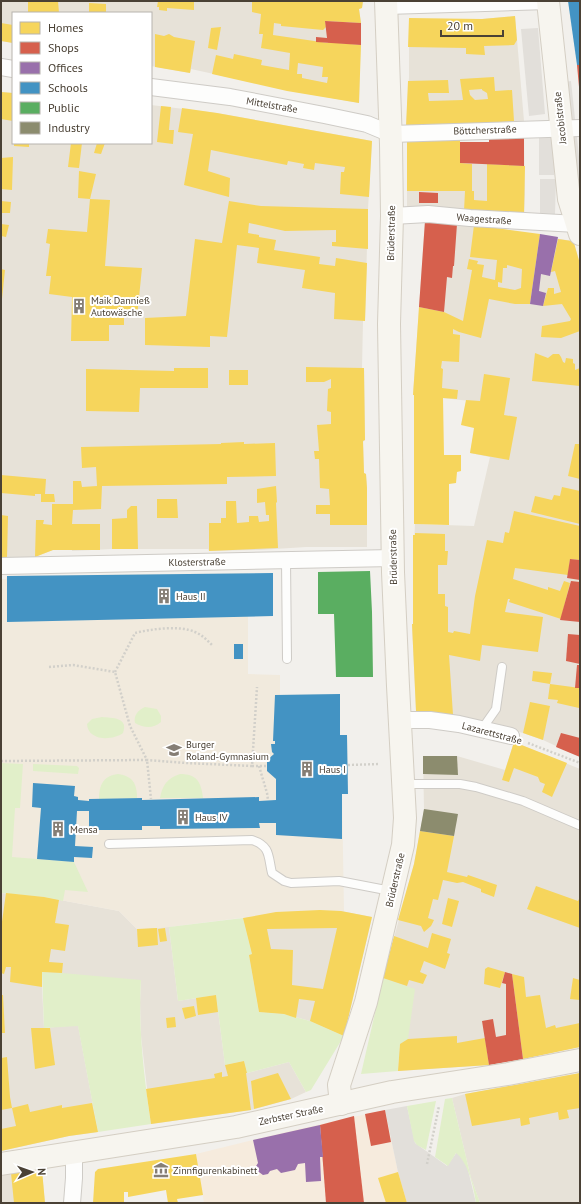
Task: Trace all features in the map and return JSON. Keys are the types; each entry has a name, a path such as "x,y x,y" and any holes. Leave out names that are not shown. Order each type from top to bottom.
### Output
{"street":[{"path":"386,3 548,1"},
{"name":"Jacobistraße","path":"548,1 571,128 569,199 578,229"},
{"name":"Brüderstraße","path":"341,1104 339,1085 366,1002 403,845 405,818 393,558 389,331 392,216 391,134 386,3"},
{"path":"1,67 12,69"},
{"name":"Mittelstraße","path":"152,87 230,98 331,116 367,124 391,134"},
{"name":"Böttcherstraße","path":"391,134 571,128"},
{"name":"Waagestraße","path":"392,216 428,214 578,229"},
{"name":"Klosterstraße","path":"1,566 393,558"},
{"name":"Lazarettstraße","path":"400,720 430,720 459,724 511,736"},
{"name":"Zerbster Straße","path":"1,1164 236,1127 392,1092 508,1074 580,1060"},
{"path":"72,1203 74,1152"}],"lane":[{"path":"286,560 287,659"},
{"path":"482,729 496,708 502,667"},
{"path":"403,774 476,787 523,801 579,825"},
{"path":"109,844 252,840 260,843 265,848 269,856 272,873 284,881 291,883 339,881 392,892"}],"path":[{"path":"151,800 147,760 130,726 115,672 135,632 151,629 174,628 193,631 201,635 212,645"},
{"path":"49,667 72,665 115,672"},
{"path":"252,766 258,687"},
{"name":"Lazarettstraße","path":"511,736 580,763"},
{"path":"1,761 147,760 186,764 267,766"},
{"path":"348,765 403,774"},
{"path":"259,766 268,800"},
{"path":"427,1164 443,1084"}],"shaded area":[{"path":"1,1 363,1 362,8 359,9 361,23 359,103 287,90 191,69 190,73 152,66 152,12 12,12 12,43 1,41"},
{"path":"515,16 524,121 406,127 409,77 408,47 456,19 482,19"},
{"path":"538,28 545,114 529,116 521,29"},
{"path":"571,81 580,166 580,209 565,82"},
{"path":"1,92 12,93 12,144 152,144 152,105 217,113 372,141 362,368 364,368 365,440 363,442 364,473 366,474 367,488 367,547 306,547 209,551 208,549 53,550 35,557 1,558"},
{"path":"554,137 554,175 539,175 539,138"},
{"path":"489,138 524,138 524,215 407,207 407,142 446,139 460,140 460,142 489,142"},
{"path":"540,179 556,179 555,214 540,213"},
{"path":"425,221 502,229 572,241 574,243 580,264 580,757 543,740 523,733 453,715 416,711 412,624 415,524 474,526 490,457 470,453 480,402 413,395"},
{"name":"Burger Roland-Gymnasium","path":"248,573 248,674 280,675 280,695 340,694 340,735 347,735 348,794 342,794 344,911 264,915 169,927 137,929 119,911 44,897 1,893 1,579 6,579 7,576"},
{"path":"514,742 580,769 580,1047 489,1065 398,1071 400,1044 383,978 414,864 424,809 423,756 457,756 505,770"},
{"path":"1,893 44,897 119,911 137,929 169,927 178,1001 216,995 225,1065 244,1061 247,1073 289,1062 306,1092 291,1099 251,1110 151,1124 141,1036 141,981 42,972 44,1028 78,1025 98,1132 69,1136 1,1151"},
{"path":"320,911 341,911 372,917 344,1036 310,1021 284,1014 259,1012 249,955 252,954 243,918"},
{"path":"580,1073 580,1203 480,1203 471,1178 452,1098 465,1094"},
{"path":"407,1106 415,1143 447,1166 457,1152 467,1166 476,1203 407,1203 398,1172 385,1110"},
{"path":"385,1110 398,1172 407,1203 204,1203 196,1154"},
{"path":"42,1170 45,1203 1,1203 1,1176 11,1173"}],"green space":[{"path":"145,707 157,709 161,716 161,722 152,727 142,726 135,723 137,714"},
{"path":"102,717 115,718 122,721 124,724 123,733 118,736 107,738 101,738 92,734 88,730 87,724 92,719"},
{"path":"1,763 23,764 20,808 15,808 12,857 74,862 88,892 65,890 63,901 44,897 1,893"},
{"path":"33,764 77,766 79,768 78,774 33,771"},
{"path":"118,774 131,779 135,785 137,798 99,799 101,785 105,779"},
{"path":"180,774 186,774 197,780 201,788 203,798 160,798 162,790 168,780"},
{"path":"243,918 252,954 249,955 259,1012 284,1014 310,1021 344,1036 311,1090 306,1092 289,1062 247,1073 244,1061 225,1065 216,995 178,1001 169,927"},
{"path":"42,972 141,980 141,1034 151,1124 98,1132 78,1026 44,1028"},
{"path":"383,978 415,989 408,1039 400,1044 398,1071 361,1074"},
{"path":"452,1098 471,1178 479,1203 476,1203 470,1176 464,1162 460,1157 456,1153 448,1166 435,1157 445,1099"},
{"path":"436,1101 426,1150 417,1145 414,1141 407,1106"}],"building: Homes":[{"path":"28,1 58,1 59,12 28,12"},
{"path":"158,1 194,1 194,10 167,8 167,11 159,10 159,7 157,7"},
{"path":"252,1 363,1 362,8 359,9 361,23 325,21 326,27 323,30 281,26 281,24 274,23 273,35 328,43 361,45 359,103 287,91 212,74 216,55 233,59 234,54 262,60 261,65 289,70 290,53 261,48 263,34 259,34 261,14 252,12","holes":["298,63 323,67 322,77 328,77 327,83 302,78 302,74 297,74"]},
{"path":"89,3 106,4 106,12 89,12"},
{"path":"515,16 517,40 514,45 484,46 485,55 466,54 466,48 408,47 409,18 482,19"},
{"path":"1,23 12,25 12,43 1,41"},
{"path":"221,27 217,50 208,48 211,28"},
{"path":"155,34 164,36 169,34 174,37 195,41 190,73 155,67"},
{"path":"494,77 495,91 512,90 514,121 465,125 406,127 408,81 448,80 449,93 428,93 429,101 463,100 460,79","holes":["469,90 482,90 487,93 488,99 475,100 470,95"]},
{"path":"1,92 12,93 12,121 1,119"},
{"path":"161,106 171,107 169,130 174,130 173,144 157,142"},
{"path":"182,108 372,141 369,197 340,194 341,172 344,172 345,167 315,163 314,170 303,168 304,164 288,161 287,165 211,150 208,171 230,178 229,197 184,185 193,134 178,132"},
{"path":"446,139 460,140 460,163 472,164 472,191 474,191 474,200 487,201 487,164 525,166 524,215 464,211 465,191 407,191 407,142"},
{"path":"14,144 29,144 29,147 14,146"},
{"path":"71,144 82,144 79,168 68,167"},
{"path":"97,144 105,144 101,154 94,153"},
{"path":"13,157 12,190 1,189 1,158"},
{"path":"79,171 96,174 90,199 78,198"},
{"path":"90,199 110,200 105,266 142,268 137,317 124,317 124,325 109,325 109,341 71,341 72,297 49,294 51,276 46,276 50,244 46,243 48,229 87,232"},
{"path":"1,201 11,202 10,213 1,213"},
{"path":"229,201 261,206 368,209 368,249 332,246 332,242 336,242 336,230 285,231 249,223 248,233 259,235 259,237 276,240 274,250 320,257 319,264 335,266 336,258 367,263 365,321 334,319 335,293 302,288 305,270 257,263 259,248 237,245 227,337 210,336 210,347 145,345 145,318 186,316 195,239 222,243"},
{"path":"1,224 9,225 6,237 1,236"},
{"path":"474,225 540,234 530,304 515,304 489,299 481,338 453,329 453,334 460,335 459,362 442,361 442,388 458,390 457,399 443,398 444,455 461,455 461,471 457,472 456,483 449,484 449,525 414,524 413,395 419,307 444,312 463,321 472,270 467,269 469,259 478,261 477,264 484,265 482,277 495,280 497,260 470,257","holes":["507,265 522,269 521,288 515,290 498,287 498,282 502,283 503,268 507,268"]},
{"path":"558,239 572,241 574,243 580,264 580,331 561,338 541,337 542,326 570,321 571,319 562,304 543,306 548,288 554,288 554,294 561,292 555,271 551,272"},
{"path":"1,269 5,270 2,299 1,299"},
{"path":"535,353 548,358 553,354 559,354 565,363 566,358 573,359 575,370 580,368 580,386 532,381"},
{"path":"306,367 364,368 365,440 363,441 364,473 366,474 367,488 367,525 330,525 330,514 316,514 316,505 330,505 329,489 320,488 319,459 315,459 314,451 319,451 317,425 331,424 331,412 327,411 328,389 331,388 331,379 324,382 306,382"},
{"path":"174,368 208,368 208,388 140,388 139,412 86,411 86,369 174,371"},
{"path":"229,370 248,370 248,385 229,385"},
{"path":"484,374 510,378 504,415 517,417 509,460 470,453 474,428 461,425 466,400 480,401"},
{"path":"244,442 244,444 275,443 276,476 227,477 227,484 102,486 101,509 73,510 72,524 100,524 100,550 53,550 35,557 36,520 44,520 43,524 52,525 52,504 73,504 73,481 81,481 82,487 97,486 96,467 82,468 81,447 221,444"},
{"path":"575,444 580,444 580,479 568,476"},
{"path":"1,475 46,479 45,494 54,494 55,502 41,502 41,494 35,494 35,496 1,493"},
{"path":"276,486 278,548 209,551 209,523 221,523 221,518 226,518 226,501 236,501 237,523 249,522 249,516 258,516 259,522 269,521 269,515 266,515 265,502 257,503 257,489"},
{"path":"562,487 580,491 580,524 531,512 535,496 552,500 554,495 560,496"},
{"path":"157,499 177,499 178,518 157,518"},
{"path":"131,506 137,506 138,549 112,549 112,519 127,518 127,510"},
{"path":"514,511 580,526 580,560 570,559 568,575 515,568 513,579 548,590 548,587 560,591 564,581 570,583 561,619 509,602 510,599 508,599 505,612 543,617 538,652 482,645 480,661 449,655 453,715 416,711 412,624 413,535 415,535 415,533 445,534 445,551 448,551 447,565 438,565 438,594 445,594 445,606 448,607 448,632 453,633 454,631 470,634 475,596 487,540 503,543 505,532 509,533"},
{"path":"1,515 8,516 7,558 1,558"},
{"path":"533,671 552,673 550,684 532,681"},
{"path":"550,684 580,688 579,708 557,703 558,700 548,699"},
{"path":"530,702 550,706 543,740 523,733"},
{"path":"514,742 567,763 552,797 542,792 545,784 540,782 538,777 514,768 509,782 502,780"},
{"path":"420,831 454,836 447,872 467,877 468,875 497,885 494,897 481,892 481,889 463,882 457,883 443,880 438,900 433,899 428,918 434,920 431,926 424,932 421,926 398,920 414,864"},
{"path":"536,886 578,901 580,897 580,928 527,909"},
{"path":"6,893 59,900 55,923 69,925 65,951 51,949 49,962 63,963 62,973 42,972 42,987 10,982 11,967 6,967 4,974 1,973 1,929"},
{"path":"448,898 459,901 452,927 442,924"},
{"path":"320,910 341,911 372,917 344,1036 310,1021 315,1001 299,999 296,1018 284,1014 259,1012 249,955 252,954 243,918 276,912","holes":["337,928 323,989 292,985 293,950 271,949 267,929"]},
{"path":"157,928 158,945 138,947 137,929"},
{"path":"165,928 167,941 160,942 158,929"},
{"path":"432,933 451,939 447,953 450,954 445,969 424,961 420,972 427,975 423,984 409,980 407,986 383,978 394,936 428,948"},
{"path":"488,967 505,972 500,988 484,984 485,969"},
{"path":"512,974 524,977 526,997 540,995 546,1028 555,1025 556,1028 580,1023 580,1047 523,1059"},
{"path":"573,978 580,980 580,1000 570,999"},
{"path":"1,995 3,995 5,1033 1,1033"},
{"path":"216,995 218,1012 198,1015 196,998"},
{"path":"194,1006 196,1016 185,1019 182,1008"},
{"path":"175,1017 176,1027 167,1028 166,1018"},
{"path":"31,1028 50,1028 55,1065 35,1069"},
{"path":"457,1036 457,1043 485,1038 489,1065 398,1071 400,1044 408,1039"},
{"path":"7,1057 12,1108 1,1110 1,1058"},
{"path":"244,1061 247,1073 251,1110 151,1124 146,1089 215,1078 214,1074 222,1072 222,1077 228,1076 225,1065"},
{"path":"278,1073 291,1099 254,1109 251,1081"},
{"path":"580,1073 580,1108 567,1110 569,1118 559,1120 558,1112 529,1118 530,1124 521,1126 520,1118 472,1126 465,1094"},
{"path":"92,1103 98,1132 69,1136 1,1151 1,1129 16,1126 12,1108 28,1104 30,1112 62,1105 62,1108"},
{"path":"196,1154 203,1195 177,1199 178,1203 168,1203 166,1190 128,1197 128,1192 124,1192 124,1203 93,1203 95,1172 98,1169"},
{"path":"42,1170 45,1203 14,1203 11,1173"},
{"path":"398,1172 407,1203 386,1203 378,1178"}],"building: Shops":[{"path":"325,21 361,23 361,45 316,42 316,37 327,38"},
{"path":"577,65 580,65 580,87 579,87"},
{"path":"489,138 524,138 524,166 460,163 460,142 489,142"},
{"path":"419,192 438,193 438,203 419,203"},
{"path":"425,221 457,224 454,266 452,278 447,277 444,312 419,307"},
{"path":"570,559 580,560 580,580 567,578"},
{"path":"571,581 580,582 580,622 560,620"},
{"path":"568,634 580,635 580,664 566,661"},
{"path":"577,665 580,665 580,688 575,688"},
{"path":"561,733 580,738 580,757 556,747"},
{"path":"505,972 512,974 523,1059 489,1065 482,1021 493,1019 496,1037 506,1035 506,984 502,983"},
{"path":"385,1110 391,1142 371,1146 365,1114"},
{"path":"354,1116 364,1203 326,1203 320,1125"}],"building: Offices":[{"path":"540,234 558,237 550,276 541,274 539,291 546,293 543,306 530,304"},
{"path":"320,1125 323,1157 320,1157 321,1181 306,1182 305,1163 298,1164 295,1170 281,1173 277,1169 263,1175 256,1170 258,1163 253,1140"}],"building: Schools":[{"path":"568,1 580,1 580,65 577,65"},
{"name":"Haus II","path":"273,573 273,616 7,622 7,576"},
{"path":"234,644 243,644 243,659 234,659"},
{"path":"340,694 340,735 347,735 348,794 342,794 342,839 276,835 276,823 259,823 260,828 160,829 160,826 142,826 142,830 89,830 89,811 77,811 75,846 93,847 92,858 74,857 74,862 37,859 41,808 32,807 33,783 75,786 74,796 78,797 78,800 89,801 89,799 142,798 142,800 259,797 259,801 276,800 276,779 267,771 267,760 274,754 272,752 271,744 275,744 275,741 273,741 275,695"}],"building: Public":[{"path":"370,571 373,677 336,677 334,614 318,614 318,572"}],"building: Industry":[{"path":"423,756 457,756 458,775 423,774"},
{"path":"424,809 458,814 454,836 420,831"}],"place":[{"name":"Maik Dannieß Autowäsche","path":"79,306"},
{"name":"Haus II","path":"164,596"},
{"name":"Burger Roland-Gymnasium","path":"174,750"},
{"name":"Haus I","path":"307,769"},
{"name":"Haus IV","path":"183,817"},
{"name":"Mensa","path":"58,829"},
{"name":"Zinnfigurenkabinett","path":"161,1170"}]}
